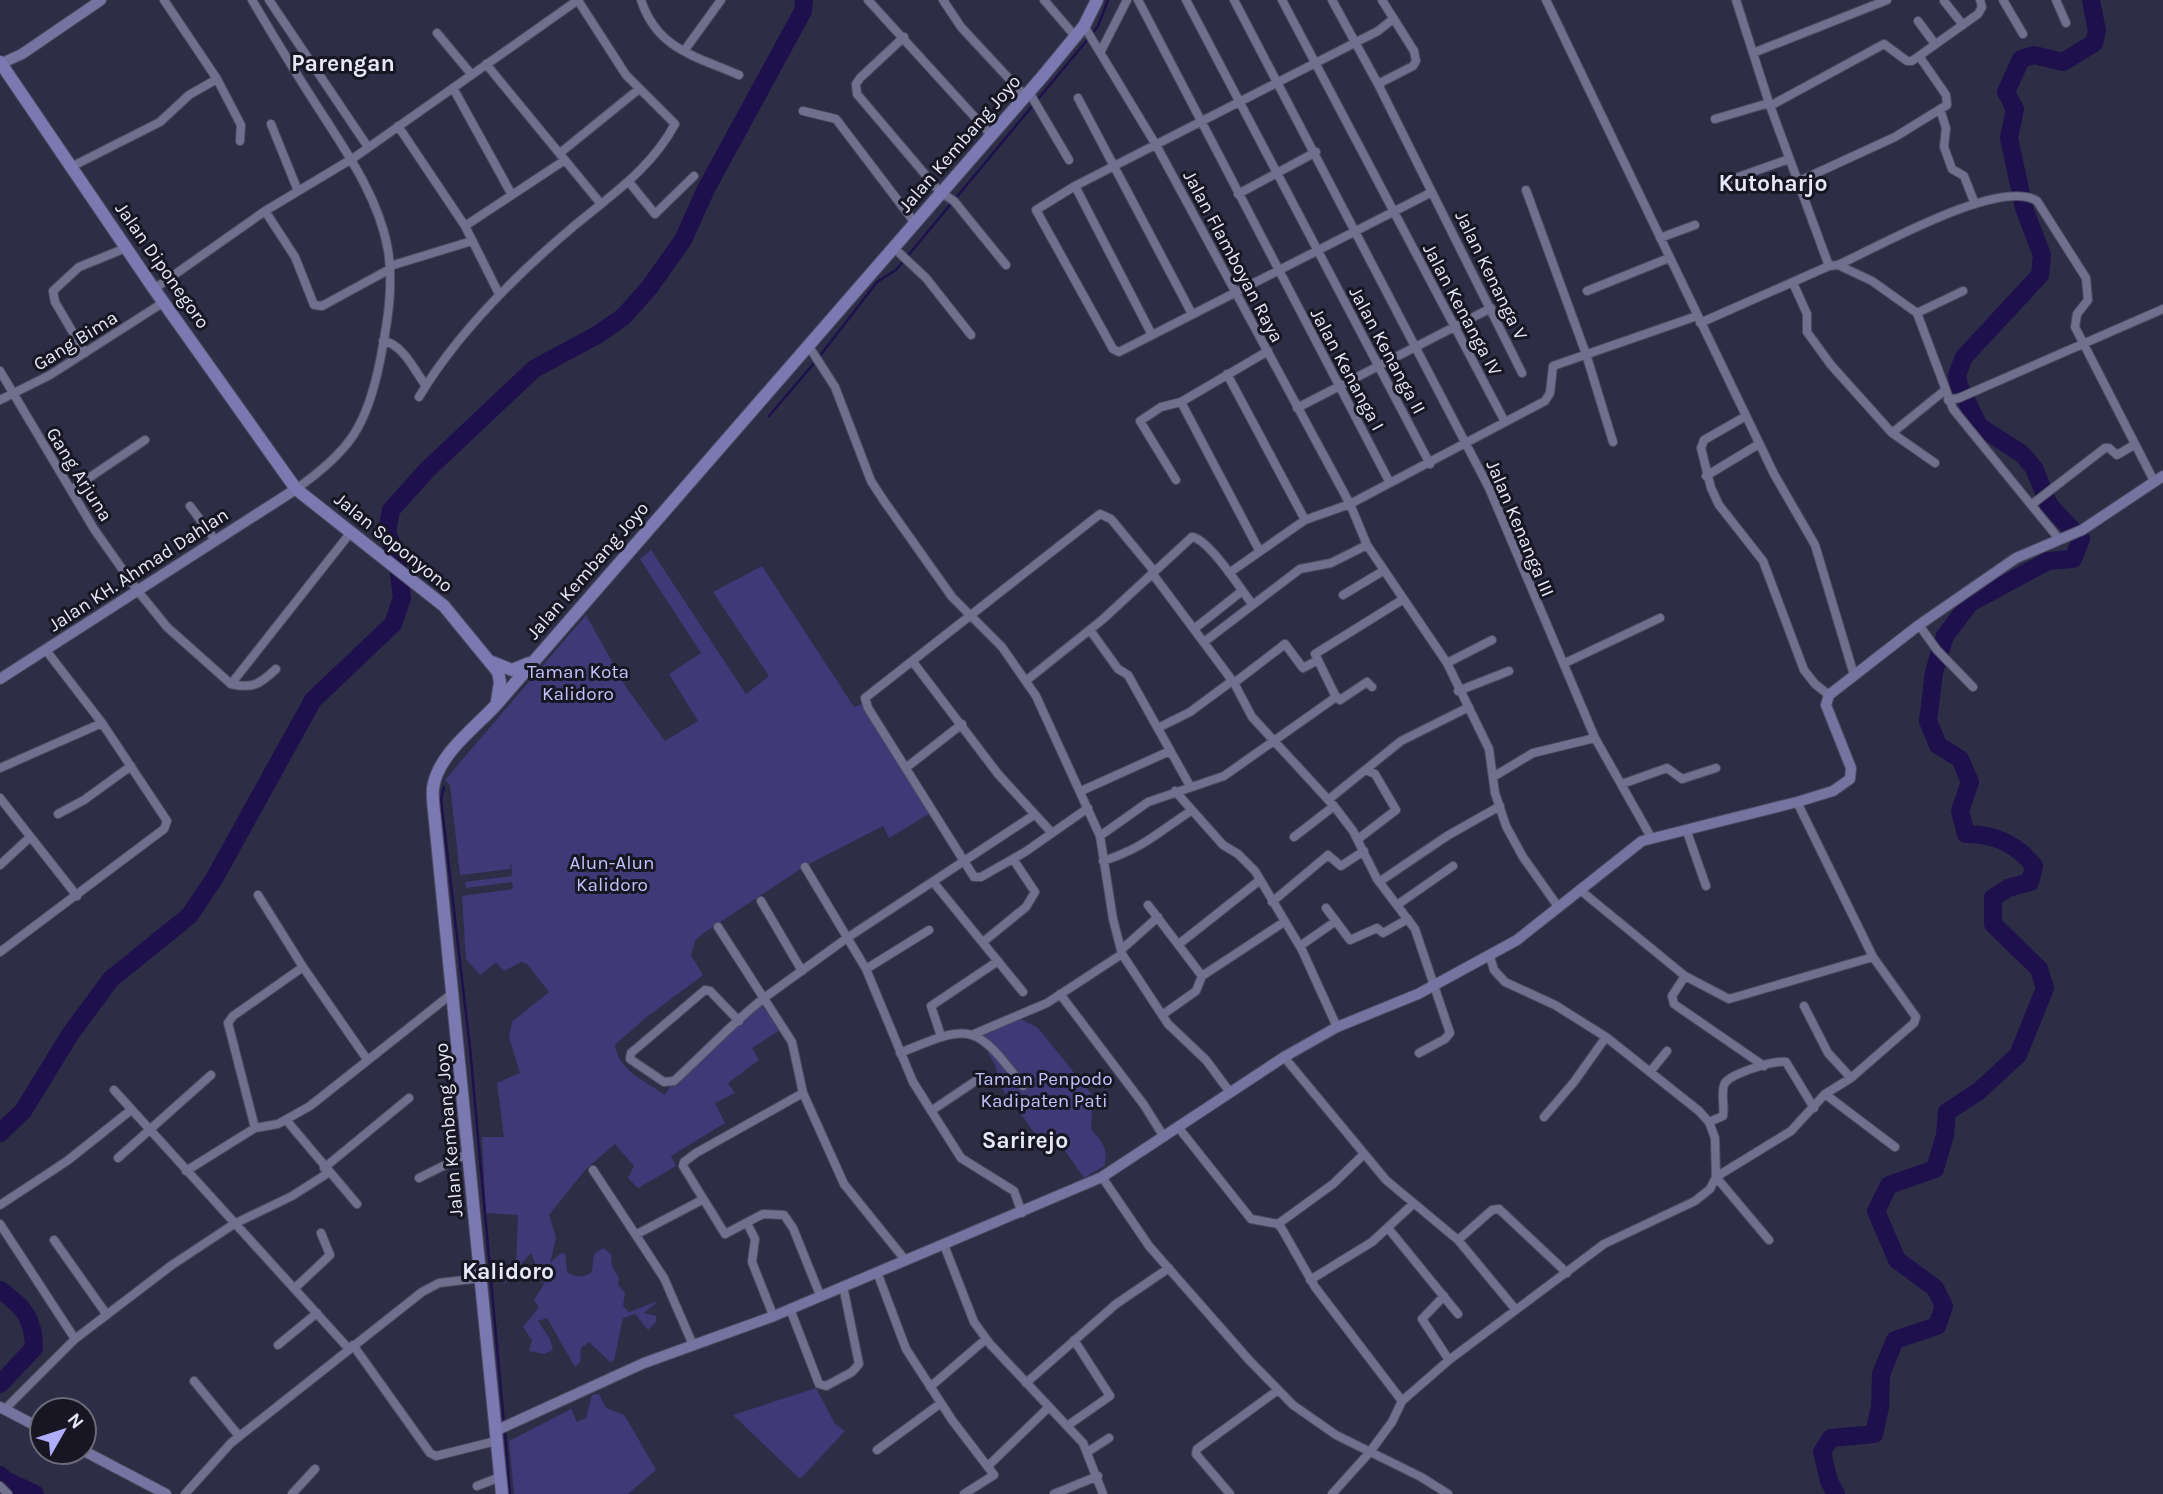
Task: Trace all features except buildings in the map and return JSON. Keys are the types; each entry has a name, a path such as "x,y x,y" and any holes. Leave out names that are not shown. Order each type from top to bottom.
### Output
{"main road":[{"name":"Jalan Kembang Joyo","path":"502,1494 500,1431 481,1278 433,790 442,765 1027,94 1080,31 1097,0"},
{"name":"Jalan Diponegoro","path":"0,63 154,289 296,489"},
{"name":"Jalan Soponyono","path":"296,489 444,606 492,662"},
{"path":"492,662 512,670 535,660"},
{"path":"492,662 500,682 496,705"}],"street":[{"path":"0,63 22,54 101,0"},
{"path":"164,0 217,79 242,125 240,141"},
{"path":"252,0 351,159 373,207 388,249 390,267 376,381 352,440 342,454 296,489"},
{"path":"269,0 368,147"},
{"path":"641,0 649,22 684,51 739,75"},
{"path":"684,51 721,0"},
{"path":"868,0 991,135"},
{"path":"943,0 961,27 1027,94 1069,160"},
{"name":"Jalan Flamboyan Raya","path":"1044,0 1101,51 1156,145 1350,505 1367,545 1447,663 1458,691 1469,707 1489,749 1500,806 1513,840 1559,908"},
{"path":"1101,51 1127,0"},
{"name":"Jalan Kenanga I","path":"1138,0 1390,482"},
{"name":"Jalan Kenanga II","path":"1186,0 1430,464"},
{"name":"Jalan Kenanga III","path":"1234,0 1316,152 1489,488 1595,738 1652,839"},
{"name":"Jalan Kenanga IV","path":"1282,0 1505,422"},
{"name":"Jalan Kenanga V","path":"1332,0 1378,84 1522,373"},
{"path":"1378,84 1413,66 1416,61 1414,51 1382,0"},
{"path":"1546,0 1759,444 1815,545 1854,675"},
{"path":"1737,0 1769,104 1797,182 1834,266 1872,281 1917,313 1948,400 1981,447 2059,540"},
{"path":"1753,53 1887,0"},
{"path":"1715,119 1769,104 1884,44 1909,62 1980,12 1980,0"},
{"path":"2003,0 2023,34"},
{"path":"2056,0 2066,23"},
{"path":"154,289 265,211 351,159 578,1 626,75 675,124 652,160 499,294 419,397"},
{"path":"1944,1 1962,25"},
{"path":"1392,19 1317,63 1075,186 1036,210 1113,349 1119,352 1432,192"},
{"path":"1918,21 1935,44"},
{"path":"437,33 472,75"},
{"path":"904,37 860,78 855,89 940,192 954,201 1006,265"},
{"path":"1797,182 1870,150 1947,105 1946,95 1919,55"},
{"path":"485,64 601,204"},
{"path":"71,167 160,122 189,95 217,79"},
{"path":"453,88 512,195"},
{"path":"465,226 563,157 639,89"},
{"path":"1078,98 1192,314"},
{"path":"1940,109 1946,128 1944,146 1952,169 1964,176 1975,204"},
{"path":"803,111 836,118 915,223"},
{"path":"271,124 298,191"},
{"path":"398,126 465,226 499,294"},
{"path":"1238,194 1316,152"},
{"path":"1724,182 1789,159"},
{"path":"629,182 655,214 694,176"},
{"path":"1075,186 1152,335"},
{"path":"1526,190 1586,354 1614,442"},
{"path":"114,1090 234,1224 351,1347 430,1453 436,1456 500,1431 611,1377 790,1309 1102,1177 1284,1057 1338,1027 1432,987 1490,957 1559,908 1633,846 1840,788 1852,773 1826,705 1829,695 1919,625 2016,558 2077,532 2158,479 2134,445 2083,346 2074,321 2088,300 2086,278 2043,209 2024,194 2012,194 1975,204 1834,266 1699,320 1553,366 1549,397 1467,444 1350,505 1306,520 1229,573"},
{"path":"265,211 295,257 314,305 323,306 390,267 472,241"},
{"path":"1660,238 1695,225"},
{"path":"85,353 55,302 53,291 79,267 127,248"},
{"path":"894,248 926,278 971,335"},
{"path":"1587,291 1670,258"},
{"path":"1793,283 1807,314 1807,332 1831,365 1892,433 1935,463"},
{"path":"1917,313 1963,291"},
{"name":"Gang Bima","path":"0,400 85,353 164,302"},
{"path":"1297,408 1490,308"},
{"path":"1948,400 1969,394 2083,346 2163,309"},
{"path":"383,341 391,342 398,348 426,386"},
{"path":"808,345 835,387 871,481 952,597 1002,647 1027,680 1100,836 1122,952 1162,1015 1179,1037 1206,1060 1229,1091"},
{"path":"1176,480 1140,421 1161,407 1181,402 1268,351"},
{"name":"Gang Arjuna","path":"0,371 71,490 137,590 167,627 231,684"},
{"path":"1227,374 1306,520"},
{"path":"1892,433 1944,391"},
{"path":"1181,402 1259,550"},
{"path":"1746,416 1710,436 1702,444 1706,476 1719,505 1762,561 1804,670 1815,684 1829,695"},
{"path":"71,490 145,440"},
{"path":"1706,476 1759,444"},
{"path":"2031,505 2105,448 2117,455 2134,445"},
{"name":"Jalan KH. Ahmad Dahlan","path":"0,679 296,489"},
{"path":"190,506 215,540"},
{"path":"1088,808 1013,859 981,877 974,877 962,862 868,708 866,698 1103,513 1153,572 1233,682 1252,717 1331,803 1358,839 1379,882 1408,919 1418,937 1432,987 1450,1035 1419,1053"},
{"path":"276,669 259,685 250,688 231,684 351,532"},
{"path":"1027,680 1090,630 1189,538 1195,536 1229,573 1253,605"},
{"path":"1204,642 1300,569 1331,563 1367,545"},
{"path":"1343,595 1383,571"},
{"path":"1194,629 1242,591"},
{"path":"1371,687 1367,682 1340,700 1315,654 1402,600"},
{"path":"1565,663 1660,618"},
{"path":"1919,625 1937,650 1973,687"},
{"path":"1090,630 1118,669 1128,675 1190,786"},
{"path":"1447,663 1492,640"},
{"path":"1158,728 1190,712 1285,643 1303,668 1317,661"},
{"path":"0,952 167,825 166,818 102,723 45,649"},
{"path":"913,662 998,774 1052,834"},
{"path":"1458,691 1508,671"},
{"path":"1100,836 1148,802 1224,776 1336,696"},
{"path":"1294,837 1401,741 1469,707"},
{"path":"0,768 102,723"},
{"path":"906,767 962,724"},
{"path":"1493,777 1533,753 1595,738"},
{"path":"1081,792 1170,751"},
{"path":"58,814 84,800 131,766"},
{"path":"1622,784 1667,768 1682,779 1716,768"},
{"path":"1358,839 1396,810 1376,774 1366,770"},
{"path":"1175,791 1223,845 1247,862 1260,880 1300,946 1338,1027"},
{"path":"0,798 77,896"},
{"path":"1716,1177 1791,1131 1825,1094 1851,1078 1915,1020 1914,1014 1873,957 1797,802"},
{"path":"1379,882 1447,836 1500,806"},
{"path":"1104,861 1128,853 1156,837 1191,811"},
{"path":"739,1021 710,991 705,990 631,1053 630,1059 664,1082 671,1083 739,1021 764,998 847,938 1034,815"},
{"path":"1686,829 1706,886"},
{"path":"0,865 29,838"},
{"path":"1272,902 1328,855 1341,866 1364,851"},
{"path":"983,942 1026,907 1035,892 1013,859"},
{"path":"1397,905 1453,866"},
{"path":"805,867 866,969 900,1053 931,1111 965,1162 1014,1191 1022,1213"},
{"path":"1179,944 1260,880"},
{"path":"934,883 1023,992"},
{"path":"1580,890 1685,976 1729,999 1873,957"},
{"path":"258,895 303,967 366,1058"},
{"path":"761,901 802,971"},
{"path":"1148,905 1202,976"},
{"path":"1326,908 1350,940 1376,928 1383,933 1408,919"},
{"path":"974,1034 1060,995 1122,952 1158,917"},
{"path":"1300,946 1336,921"},
{"path":"1162,1015 1196,991 1202,976 1284,922"},
{"path":"718,928 792,1042 803,1093 849,1193 906,1261"},
{"path":"866,969 929,930"},
{"path":"1332,1494 1369,1453 1392,1422 1402,1401 1449,1360 1612,1239 1695,1201 1710,1189 1716,1177 1715,1138 1709,1122 1606,1037 1555,1005 1505,982 1494,970 1490,957"},
{"path":"941,1036 931,1006 998,961"},
{"path":"255,1128 228,1023 233,1016 303,967"},
{"path":"1685,976 1672,996 1674,1004 1764,1066"},
{"path":"186,1171 255,1128 287,1121 350,1075 366,1058 454,992"},
{"path":"1060,995 1144,1105 1164,1137"},
{"path":"1804,1006 1828,1054 1851,1078"},
{"path":"900,1053 956,1032 974,1034 988,1042 1023,1086"},
{"path":"1544,1117 1574,1083 1606,1037"},
{"path":"1650,1072 1667,1051"},
{"path":"1284,1057 1363,1155 1413,1204 1458,1240 1516,1310"},
{"path":"1709,1122 1724,1114 1723,1093 1726,1082 1736,1075 1786,1062 1814,1108"},
{"path":"118,1158 211,1075"},
{"path":"931,1111 983,1076"},
{"path":"803,1093 684,1162 702,1200 725,1234 771,1212 786,1217 820,1295"},
{"path":"1825,1094 1868,1130 1895,1147"},
{"path":"28,1422 2,1408 75,1339 234,1224 292,1196 410,1098"},
{"path":"0,1205 67,1161 131,1110"},
{"path":"287,1121 357,1204"},
{"path":"1178,1127 1251,1219 1278,1224 1333,1184 1363,1155"},
{"path":"419,1178 469,1153"},
{"path":"593,1170 664,1278 694,1345"},
{"path":"1102,1177 1149,1246 1278,1390 1315,1422 1448,1494"},
{"path":"1716,1177 1769,1240"},
{"path":"637,1234 702,1200"},
{"path":"1310,1280 1364,1247 1413,1204"},
{"path":"1458,1240 1492,1210 1499,1209 1567,1273"},
{"path":"747,1223 754,1239 752,1262 773,1315"},
{"path":"0,1224 75,1339"},
{"path":"1278,1224 1310,1280 1402,1401"},
{"path":"1388,1228 1458,1314"},
{"path":"295,1288 330,1255 321,1233"},
{"path":"54,1240 107,1314"},
{"path":"944,1245 970,1314 986,1339 1089,1451 1103,1494"},
{"path":"1026,1383 1116,1304 1169,1268"},
{"path":"877,1272 886,1289 899,1336 930,1387 994,1475 964,1494"},
{"path":"185,1494 239,1436 430,1287 481,1278"},
{"path":"790,1309 819,1384 825,1386 852,1372 859,1364 843,1286"},
{"path":"1444,1296 1422,1319 1449,1360"},
{"path":"278,1345 317,1313"},
{"path":"930,1387 986,1339"},
{"path":"1067,1426 1110,1396 1074,1340"},
{"path":"194,1381 239,1436"},
{"path":"1230,1494 1196,1454 1197,1449 1278,1390"},
{"path":"877,1450 941,1403"},
{"path":"988,1466 1049,1407"},
{"path":"1089,1451 1109,1438"},
{"path":"98,1458 166,1494"},
{"path":"292,1494 315,1469"},
{"path":"1054,1494 1098,1476"},
{"path":"477,1486 500,1477"},
{"path":"0,1486 8,1494"}],"green space":[{"path":"651,550 746,694 769,676 713,592 762,566 854,707 865,703 932,812 889,838 883,826 805,866 702,934 695,941 691,955 703,975 644,1019 615,1045 617,1054 627,1068 665,1095 674,1081 759,1002 780,1030 752,1048 759,1060 728,1083 735,1093 715,1103 725,1123 671,1156 676,1166 638,1188 628,1178 634,1166 615,1144 586,1169 549,1215 556,1237 550,1263 565,1253 567,1272 583,1276 592,1272 594,1254 603,1248 611,1254 612,1266 619,1278 618,1285 625,1293 623,1306 629,1312 658,1301 644,1313 656,1316 656,1322 648,1330 635,1314 623,1318 614,1360 610,1362 589,1342 581,1348 580,1362 575,1367 547,1318 538,1321 550,1339 553,1350 544,1354 529,1351 532,1340 523,1327 539,1307 534,1300 544,1284 531,1253 504,1284 500,1278 500,1267 516,1265 518,1215 486,1213 482,1137 504,1137 497,1083 520,1073 509,1037 512,1022 549,992 527,964 521,962 504,971 496,962 480,975 466,959 462,896 513,889 512,882 466,888 465,882 512,876 511,861 510,869 460,875 450,785 445,780 586,615 626,687 665,741 698,721 669,674 701,653 640,559"},
{"name":"Taman Penpodo Kadipaten Pati","path":"1019,1018 1038,1028 1093,1096 1091,1129 1104,1146 1106,1155 1104,1166 1084,1178 1056,1138 1039,1139 999,1085 996,1067 979,1036"},
{"path":"816,1388 835,1424 845,1431 800,1479 733,1415"},
{"path":"599,1394 606,1408 624,1415 656,1470 628,1494 514,1494 509,1441 571,1409 577,1422 586,1418 592,1395"}],"waterway":[{"path":"0,1133 23,1111 71,1033 111,979 189,916 214,879 313,700 393,624 402,598 397,559 387,532 391,510 428,469 534,369 597,335 623,317 649,288 683,240 706,189 803,11 804,0"},
{"path":"819,357 877,282 896,270 1088,39 1098,26 1108,0"},
{"path":"1836,1494 1829,1481 1822,1452 1831,1438 1874,1434 1880,1407 1881,1374 1895,1340 1937,1326 1944,1306 1935,1288 1897,1260 1876,1211 1889,1185 1935,1169 1945,1135 1947,1112 1979,1091 2018,1055 2045,988 2039,969 1993,924 1993,898 2008,888 2030,882 2034,866 2020,851 2004,841 1966,834 1960,811 1970,782 1960,759 1938,745 1928,721 1934,672 1945,636 1970,603 2048,561 2073,559 2081,539 2049,505 2034,468 2022,454 1979,426 1959,386 1957,375 1964,357 2040,275 2042,255 2024,208 2009,138 2015,109 2006,92 2021,59 2034,55 2063,62 2094,43 2097,31 2091,0"},
{"path":"769,416 815,362"},
{"path":"444,787 441,799 470,1048 504,1424"},
{"path":"0,1290 26,1314 32,1329 34,1348 0,1384"},
{"path":"505,1431 510,1494"},
{"path":"0,1475 35,1494"}],"district":[{"name":"Parengan","path":"343,63"},
{"name":"Kutoharjo","path":"1773,183"},
{"name":"Sarirejo","path":"1025,1140"},
{"name":"Kalidoro","path":"508,1271"}],"park label":[{"name":"Taman Kota Kalidoro","path":"578,682"},
{"name":"Alun-Alun Kalidoro","path":"612,873"}]}
